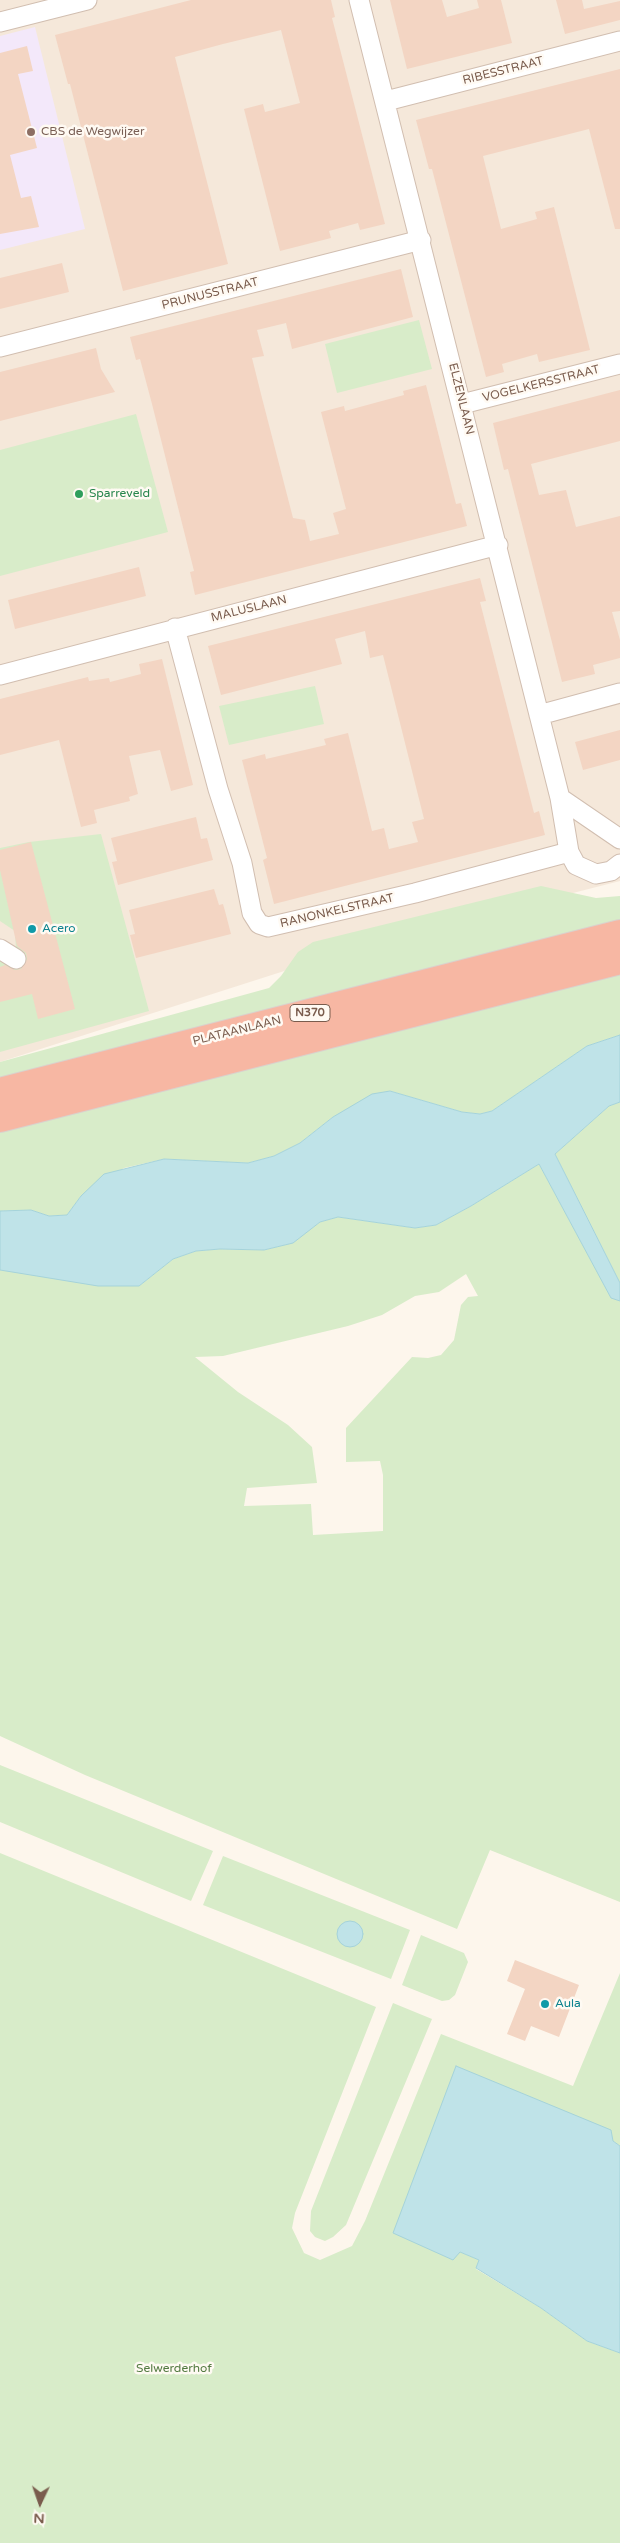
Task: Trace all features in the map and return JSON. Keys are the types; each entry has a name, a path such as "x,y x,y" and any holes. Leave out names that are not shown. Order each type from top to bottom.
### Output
{"highway":[{"name":"PLATAANLAAN","path":"0,1092 620,934"},
{"name":"PLATAANLAAN","path":"0,1118 620,960"}],"street":[{"path":"0,22 87,0"},
{"name":"ELZENLAAN","path":"359,0 498,545 560,798 569,852"},
{"name":"RIBESSTRAAT","path":"386,101 620,41"},
{"name":"PRUNUSSTRAAT","path":"0,347 421,240"},
{"name":"VOGELKERSSTRAAT","path":"462,404 620,364"},
{"name":"MALUSLAAN","path":"0,675 498,545"},
{"name":"RANONKELSTRAAT","path":"175,628 218,789 242,863 252,913 259,924 268,927 406,895 569,852"},
{"path":"539,715 620,693"},
{"path":"560,798 620,839"},
{"path":"569,852 576,865 588,872 604,874 620,864"}],"shaded area":[{"path":"0,0 620,0 620,881 353,949 0,1062"},
{"name":"CBS de Wegwijzer","path":"35,27 85,229 0,250 0,36"}],"green space":[{"path":"419,320 432,369 337,393 325,344"},
{"name":"Sparreveld","path":"136,414 168,532 0,576 0,450"},
{"path":"315,686 324,724 229,745 219,706"},
{"path":"101,834 149,1011 0,1052 0,954 16,950 15,931 0,921 0,848 29,842"},
{"path":"541,886 596,898 620,896 620,923 0,1078 0,1062 269,988 281,976 298,952 313,942"},
{"path":"620,973 620,1035 587,1046 492,1111 480,1114 462,1112 390,1091 333,1117 300,1143 274,1156 248,1163 164,1159 124,1168 81,1196 67,1215 49,1216 31,1210 0,1211 0,1128"},
{"path":"620,1102 620,1283 555,1154 609,1106"},
{"path":"539,1164 611,1297 620,1301 620,1902 490,1850 457,1929 85,1775 0,1736 0,1270 139,1286 173,1259 196,1251 220,1249 264,1250 292,1243 320,1222 338,1217 415,1228 436,1225","holes":["466,1274 478,1296 468,1297 461,1305 454,1340 441,1355 428,1358 412,1357 346,1428 346,1462 380,1461 383,1475 383,1531 313,1535 311,1504 244,1506 247,1488 317,1483 312,1447 288,1425 238,1392 195,1357 223,1356 348,1326 382,1315 415,1296 439,1292"]},
{"path":"0,1765 213,1851 191,1901 0,1822"},
{"name":"Selwerderhof","path":"0,1853 376,2007 295,2213 292,2228 304,2253 320,2260 352,2246 365,2221 441,2034 573,2086 620,1973 620,2146 613,2141 460,2252 479,2260 476,2269 541,2308 587,2341 620,2353 620,2543 0,2543"},
{"path":"223,1856 410,1930 391,1979 203,1905"},
{"path":"421,1935 464,1953 468,1962 455,1995 449,2000 442,2001 402,1985"},
{"path":"393,2003 432,2019 346,2225 333,2237 325,2241 315,2237 310,2231 311,2211"}],"water":[{"path":"620,1035 620,1102 609,1106 555,1154 620,1283 620,1301 611,1298 539,1164 436,1225 415,1228 338,1217 320,1222 293,1243 264,1250 220,1249 196,1251 173,1259 139,1286 98,1286 0,1270 0,1211 31,1210 49,1216 67,1215 81,1196 104,1174 164,1159 248,1163 274,1156 300,1143 333,1117 372,1094 390,1091 462,1112 480,1114 492,1111 587,1046"},
{"path":"350,1921 359,1925 363,1934 359,1943 350,1947 341,1943 337,1934 341,1925"},
{"path":"456,2066 611,2130 613,2141 620,2146 620,2353 587,2341 541,2308 476,2268 479,2260 460,2252 453,2260 393,2233"}],"building":[{"path":"191,0 331,0 335,17 332,18 385,224 360,230 358,223 329,231 331,238 280,251 244,109 263,104 265,112 300,103 281,30 223,44 175,57 228,264 123,291 70,84 68,84 55,35"},
{"path":"390,0 442,0 447,17 479,8 477,0 501,0 512,43 407,69"},
{"path":"556,0 582,0 584,9 620,1 620,20 565,34"},
{"path":"27,46 33,71 18,74 37,148 10,155 21,198 31,196 39,227 0,234 0,53"},
{"path":"620,69 620,229 615,229 589,129 483,156 501,229 537,219 535,212 554,207 590,350 539,362 537,354 502,364 504,372 486,377 432,169 429,169 416,120"},
{"path":"62,263 69,292 0,309 0,278"},
{"path":"401,269 413,317 292,349 286,323 257,330 264,356 252,358 262,398 293,518 305,520 310,541 339,534 333,513 346,509 321,412 344,406 345,411 404,395 403,391 426,385 456,504 461,503 467,526 195,595 190,572 194,571 152,404 140,359 136,360 130,337"},
{"path":"96,348 101,369 115,392 0,421 0,372"},
{"path":"620,390 620,441 531,464 539,495 566,490 576,527 620,516 620,611 612,612 620,640 620,658 593,665 595,674 562,682 508,469 504,470 493,423"},
{"path":"139,567 146,596 15,629 8,600"},
{"path":"480,578 486,601 480,602 534,813 539,811 545,835 274,904 263,860 267,858 242,760 265,754 266,759 326,745 324,739 348,733 372,831 384,828 389,849 418,842 412,822 424,819 383,655 370,658 365,631 335,639 342,664 221,695 208,646"},
{"path":"162,659 193,785 171,791 160,750 129,756 138,794 129,797 130,801 94,810 97,823 81,827 59,740 0,755 0,699 88,677 89,681 109,678 110,682 141,674 139,664"},
{"path":"620,730 620,760 583,770 575,742"},
{"path":"196,817 201,839 207,838 213,860 118,885 112,862 117,861 111,838"},
{"name":"Acero","path":"31,842 75,1009 38,1019 32,994 0,1002 0,967 5,965 15,970 21,969 27,959 26,953 17,946 0,870 0,850"},
{"path":"214,889 219,905 223,904 231,934 136,958 130,935 135,934 129,910"},
{"name":"Aula","path":"515,1960 579,1985 559,2037 531,2026 525,2041 507,2034 525,1989 507,1981"}],"place":[{"name":"CBS de Wegwijzer","path":"31,132"},
{"name":"Sparreveld","path":"79,494"},
{"name":"Acero","path":"32,929"},
{"name":"Aula","path":"545,2004"}]}
